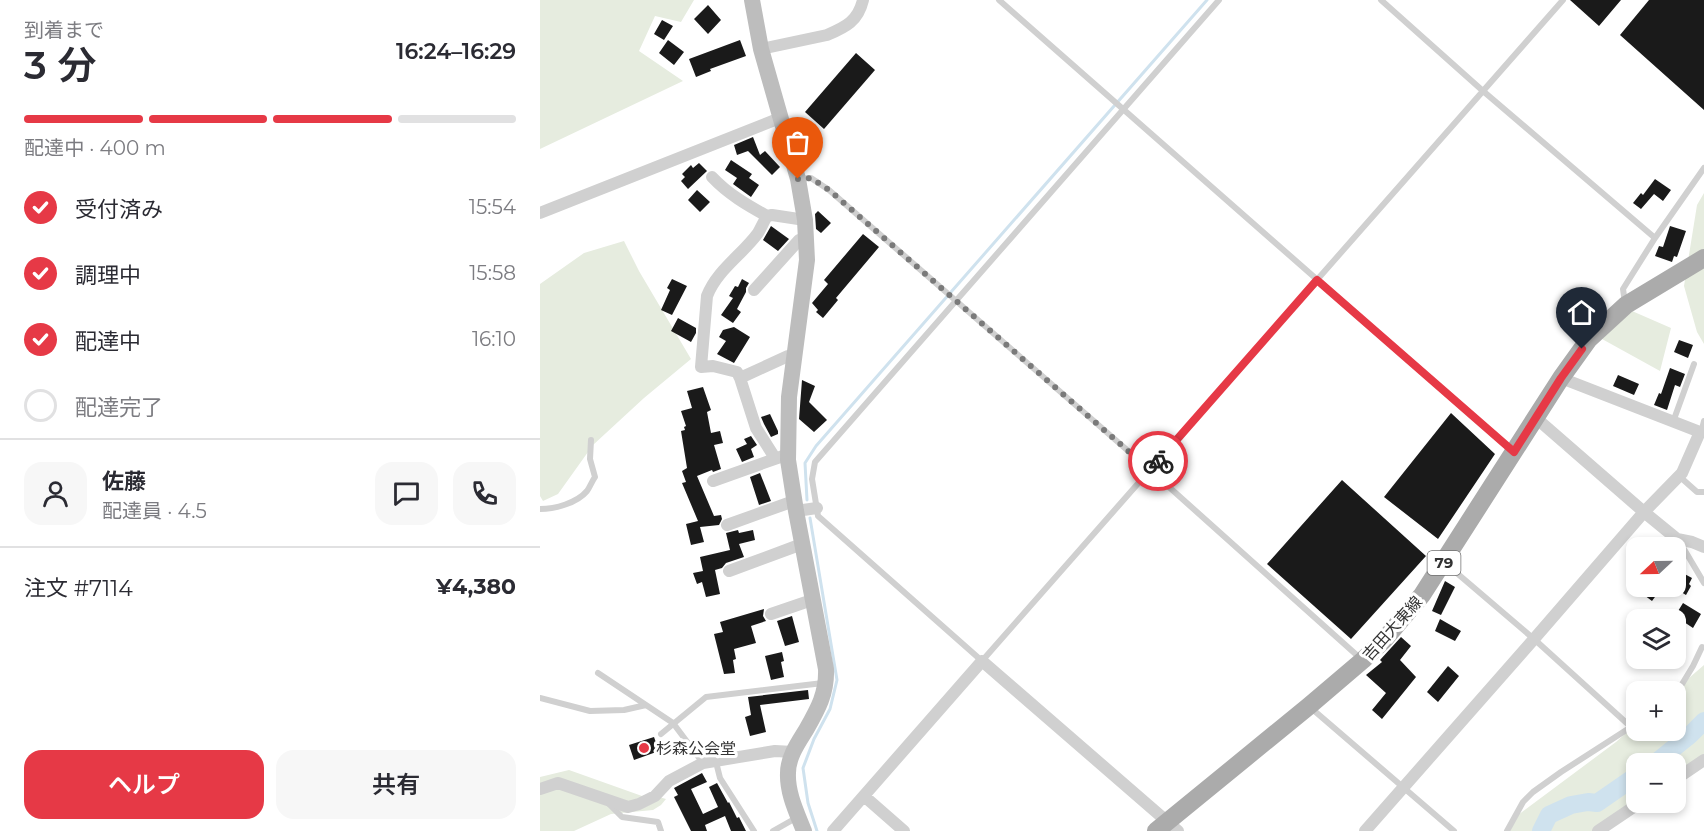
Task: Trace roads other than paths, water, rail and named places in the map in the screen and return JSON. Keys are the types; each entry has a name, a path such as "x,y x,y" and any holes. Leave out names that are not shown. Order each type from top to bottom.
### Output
{"main road":[{"name":"吉田大東線","path":"1167,828 1363,660 1406,615 1444,562 1561,378 1590,339 1626,305 1698,261"}],"street":[{"path":"752,0 761,49 798,179 806,220 807,261 782,457 795,506 826,669 826,683 822,700 793,752 788,771 790,791 801,824"},
{"path":"761,49 827,35 849,25 861,10 863,0"},
{"path":"540,213 780,118"},
{"path":"712,177 723,189 767,216 806,220"},
{"path":"767,216 758,232 711,286 707,296 701,367 713,366 737,372 756,428 782,457"},
{"path":"754,290 799,240 806,239"},
{"path":"740,378 788,356 794,356"},
{"path":"1365,831 1644,512 1682,473 1703,429 1673,422 1561,378"},
{"path":"1536,418 1675,537"},
{"path":"713,481 782,457"},
{"path":"727,525 795,506 817,508"},
{"path":"1686,541 1704,547"},
{"path":"729,571 802,544"},
{"path":"771,614 812,600"},
{"path":"833,831 982,661 1167,828"},
{"path":"540,789 558,783 628,807 656,796 669,781 710,762 775,752 793,752"},
{"path":"1686,772 1704,760"},
{"path":"864,795 904,831"},
{"path":"1599,831 1626,812"}],"lane":[{"path":"999,0 1514,452"},
{"path":"1220,0 954,299 815,462 812,478 818,516 982,661 1563,0"},
{"path":"1382,0 1483,91 1656,238"},
{"path":"1626,305 1623,289 1704,168"},
{"path":"798,179 811,178 820,183 1150,470 1363,660"},
{"path":"1673,422 1694,364"},
{"path":"540,508 559,506 587,492 595,477 590,459 591,440"},
{"path":"1679,476 1697,492 1704,492"},
{"path":"1686,554 1704,583"},
{"path":"1444,562 1626,718"},
{"path":"1684,681 1702,647"},
{"path":"598,672 674,724 710,762 754,831"},
{"path":"661,734 706,697 826,683"},
{"path":"540,698 590,711 624,710 646,705"},
{"path":"1309,706 1454,831"},
{"path":"1507,831 1523,801 1533,792 1626,730"},
{"path":"607,800 608,804 622,817 658,822 661,831"},
{"path":"773,831 801,824"}],"waterway":[{"path":"807,500 805,463 816,446 1207,0"},
{"path":"810,518 837,680 830,709 814,739 803,768 808,803 817,831"},
{"path":"1668,753 1704,721"},
{"path":"1541,831 1549,815 1571,805 1597,803 1626,783"}],"place":[{"name":"杉森公会堂","path":"644,748"}]}
